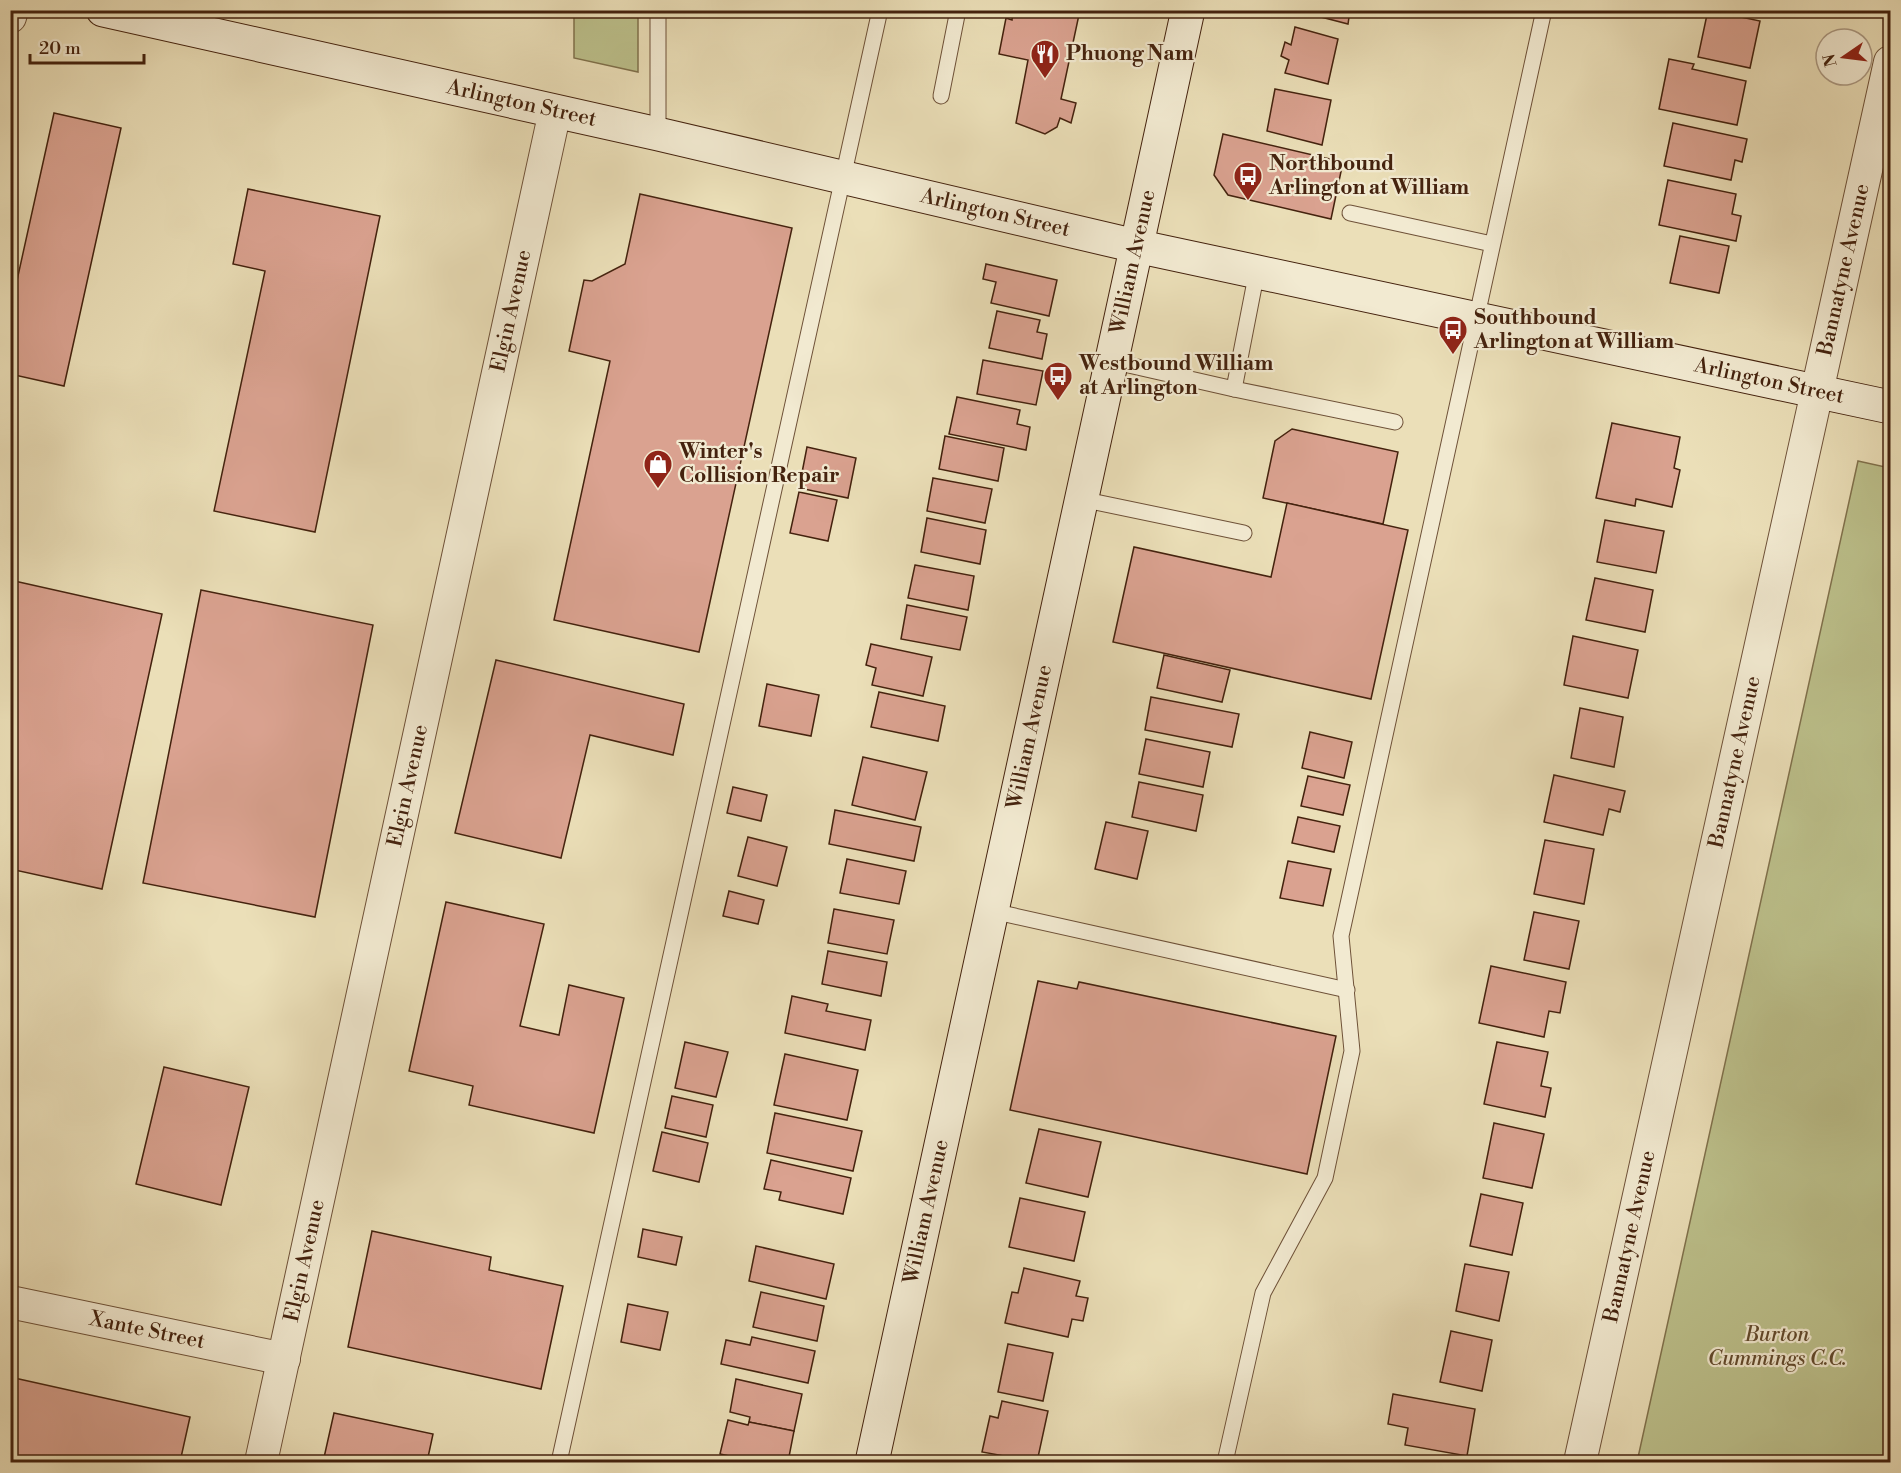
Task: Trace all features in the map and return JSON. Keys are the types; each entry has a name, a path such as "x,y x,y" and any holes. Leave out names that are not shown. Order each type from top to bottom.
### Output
{"main road":[{"name":"Arlington Street","path":"103,10 658,134 1136,246 1890,407"},
{"name":"William Avenue","path":"872,1462 1188,10"}],"street":[{"path":"10,17 12,10"},
{"name":"Bannatyne Avenue","path":"1580,1462 1890,62"},
{"name":"Elgin Avenue","path":"261,1462 555,111"},
{"name":"Xante Street","path":"10,1302 284,1359"}],"lane":[{"path":"658,10 658,134"},
{"path":"559,1462 880,10"},
{"path":"940,96 958,10"},
{"path":"1225,1462 1263,1293 1325,1178 1352,1050 1341,936 1544,10"},
{"path":"1350,213 1492,244"},
{"path":"1234,388 1257,272"},
{"path":"1111,361 1395,422"},
{"path":"1081,499 1244,532"},
{"path":"992,911 1347,990"}],"green space":[{"path":"574,11 638,11 638,72 574,58"},
{"name":"Burton Cummings C.C.","path":"1858,461 1890,468 1890,1462 1637,1462"}],"building":[{"name":"Phuong Nam","path":"1013,10 1080,10 1061,99 1076,103 1071,123 1060,118 1057,127 1045,134 1016,123 1028,60 999,54 1006,18 1012,20"},
{"path":"1294,10 1350,10 1348,24"},
{"path":"1708,10 1760,21 1750,68 1698,57"},
{"path":"1749,10 1778,10 1777,16"},
{"path":"1295,27 1338,39 1328,84 1285,73 1289,60 1281,56 1285,42 1291,45"},
{"path":"1669,59 1694,64 1692,69 1746,81 1737,125 1659,109"},
{"path":"1275,89 1331,100 1322,145 1267,131"},
{"path":"54,113 121,128 64,386 10,374 10,312"},
{"path":"1673,123 1747,139 1742,162 1735,160 1731,180 1664,166"},
{"path":"1223,134 1343,162 1331,219 1228,195 1214,175"},
{"path":"1668,180 1736,194 1732,214 1741,216 1736,241 1659,225"},
{"path":"248,189 380,216 315,532 214,511 265,271 233,264"},
{"name":"Winter's Collision Repair","path":"640,194 792,228 699,652 554,620 610,361 569,351 584,280 592,281 625,264"},
{"path":"1680,236 1729,246 1719,293 1670,283"},
{"path":"986,264 1057,280 1049,316 991,303 996,282 983,279"},
{"path":"997,311 1040,320 1037,332 1047,334 1042,359 989,348"},
{"path":"983,360 1043,371 1036,405 977,394"},
{"path":"957,397 1020,410 1017,424 1030,427 1026,450 949,434"},
{"path":"1612,423 1680,437 1674,468 1680,470 1672,507 1636,499 1635,506 1596,498"},
{"path":"1292,429 1398,452 1383,524 1263,498 1275,441"},
{"path":"945,436 1004,448 998,481 939,469"},
{"path":"807,447 856,458 848,498 799,488"},
{"path":"933,478 992,489 985,523 927,511"},
{"path":"799,492 837,500 828,541 790,533"},
{"path":"1287,503 1408,530 1371,699 1113,642 1134,547 1271,577"},
{"path":"927,518 986,530 980,564 921,552"},
{"path":"1605,520 1664,531 1656,573 1597,562"},
{"path":"915,565 974,576 968,610 908,598"},
{"path":"1595,578 1653,590 1645,632 1586,620"},
{"path":"10,580 162,614 102,889 10,869"},
{"path":"201,590 373,625 315,917 143,883"},
{"path":"907,605 967,617 960,650 901,639"},
{"path":"1573,636 1638,650 1628,698 1564,685"},
{"path":"871,644 932,657 923,696 872,685 876,668 866,665"},
{"path":"1164,655 1230,670 1222,702 1157,688"},
{"path":"496,660 684,704 673,755 590,735 561,858 455,833"},
{"path":"767,684 819,695 811,736 759,726"},
{"path":"879,692 945,706 938,741 871,727"},
{"path":"1151,697 1239,714 1232,747 1145,730"},
{"path":"1580,708 1623,717 1614,767 1571,758"},
{"path":"1310,732 1352,742 1344,778 1302,768"},
{"path":"1146,739 1210,752 1203,787 1139,774"},
{"path":"863,757 927,772 915,820 852,805"},
{"path":"1554,775 1625,791 1620,812 1609,809 1603,835 1544,822"},
{"path":"1308,776 1350,785 1343,815 1301,806"},
{"path":"1139,782 1203,795 1196,831 1132,817"},
{"path":"733,787 767,795 761,821 727,813"},
{"path":"835,810 921,827 914,861 829,844"},
{"path":"1298,817 1340,826 1334,852 1292,843"},
{"path":"1106,822 1148,831 1137,879 1095,869"},
{"path":"748,837 787,847 777,886 738,876"},
{"path":"1545,840 1594,849 1584,904 1534,894"},
{"path":"847,859 906,871 899,904 840,893"},
{"path":"1288,861 1331,869 1323,906 1280,898"},
{"path":"729,891 764,900 758,924 723,916"},
{"path":"446,902 544,924 520,1026 559,1035 569,985 624,998 594,1133 469,1105 473,1086 409,1071"},
{"path":"834,909 894,920 887,954 828,943"},
{"path":"1534,912 1579,921 1569,969 1524,960"},
{"path":"828,951 887,962 881,996 822,984"},
{"path":"1491,966 1566,982 1560,1013 1549,1011 1544,1037 1479,1023"},
{"path":"1038,981 1077,989 1079,982 1336,1036 1307,1174 1010,1110"},
{"path":"792,996 828,1004 826,1011 871,1020 865,1050 785,1033"},
{"path":"685,1042 728,1052 716,1097 675,1088"},
{"path":"1497,1042 1548,1052 1541,1086 1551,1088 1545,1117 1484,1104"},
{"path":"785,1054 858,1070 847,1120 774,1105"},
{"path":"164,1067 249,1087 221,1205 136,1184"},
{"path":"672,1096 713,1105 706,1137 665,1128"},
{"path":"775,1113 862,1131 853,1171 767,1153"},
{"path":"1494,1123 1544,1134 1532,1188 1483,1178"},
{"path":"1039,1129 1101,1142 1088,1197 1026,1183"},
{"path":"662,1132 708,1143 699,1182 653,1171"},
{"path":"771,1160 851,1178 843,1214 779,1200 781,1192 764,1189"},
{"path":"1481,1194 1523,1203 1512,1255 1470,1246"},
{"path":"1020,1198 1085,1212 1074,1261 1009,1247"},
{"path":"643,1229 682,1237 676,1265 638,1257"},
{"path":"372,1231 491,1257 489,1270 563,1286 541,1389 348,1347"},
{"path":"756,1246 834,1264 826,1299 749,1281"},
{"path":"1465,1264 1509,1272 1499,1321 1456,1311"},
{"path":"1024,1268 1080,1281 1076,1296 1088,1298 1083,1321 1072,1319 1068,1337 1005,1323 1012,1292 1018,1293"},
{"path":"761,1292 824,1306 817,1341 753,1327"},
{"path":"628,1304 668,1312 660,1350 621,1342"},
{"path":"1451,1331 1492,1340 1482,1391 1440,1382"},
{"path":"752,1337 815,1351 808,1383 721,1364 726,1340 750,1345"},
{"path":"1008,1344 1053,1353 1043,1401 998,1392"},
{"path":"10,1377 190,1417 180,1462 10,1462"},
{"path":"736,1379 802,1394 794,1431 749,1422 750,1417 730,1412"},
{"path":"1393,1394 1475,1409 1467,1456 1405,1445 1408,1428 1388,1424"},
{"path":"1002,1401 1048,1411 1037,1462 982,1452 990,1416 998,1418"},
{"path":"334,1413 433,1434 427,1462 323,1462"},
{"path":"728,1420 794,1431 788,1462 757,1462 720,1454"}],"place":[{"name":"Phuong Nam","path":"1045,80"},
{"name":"Northbound Arlington at William","path":"1248,202"},
{"name":"Southbound Arlington at William","path":"1453,356"},
{"name":"Westbound William at Arlington","path":"1058,402"},
{"name":"Winter's Collision Repair","path":"658,490"}]}
